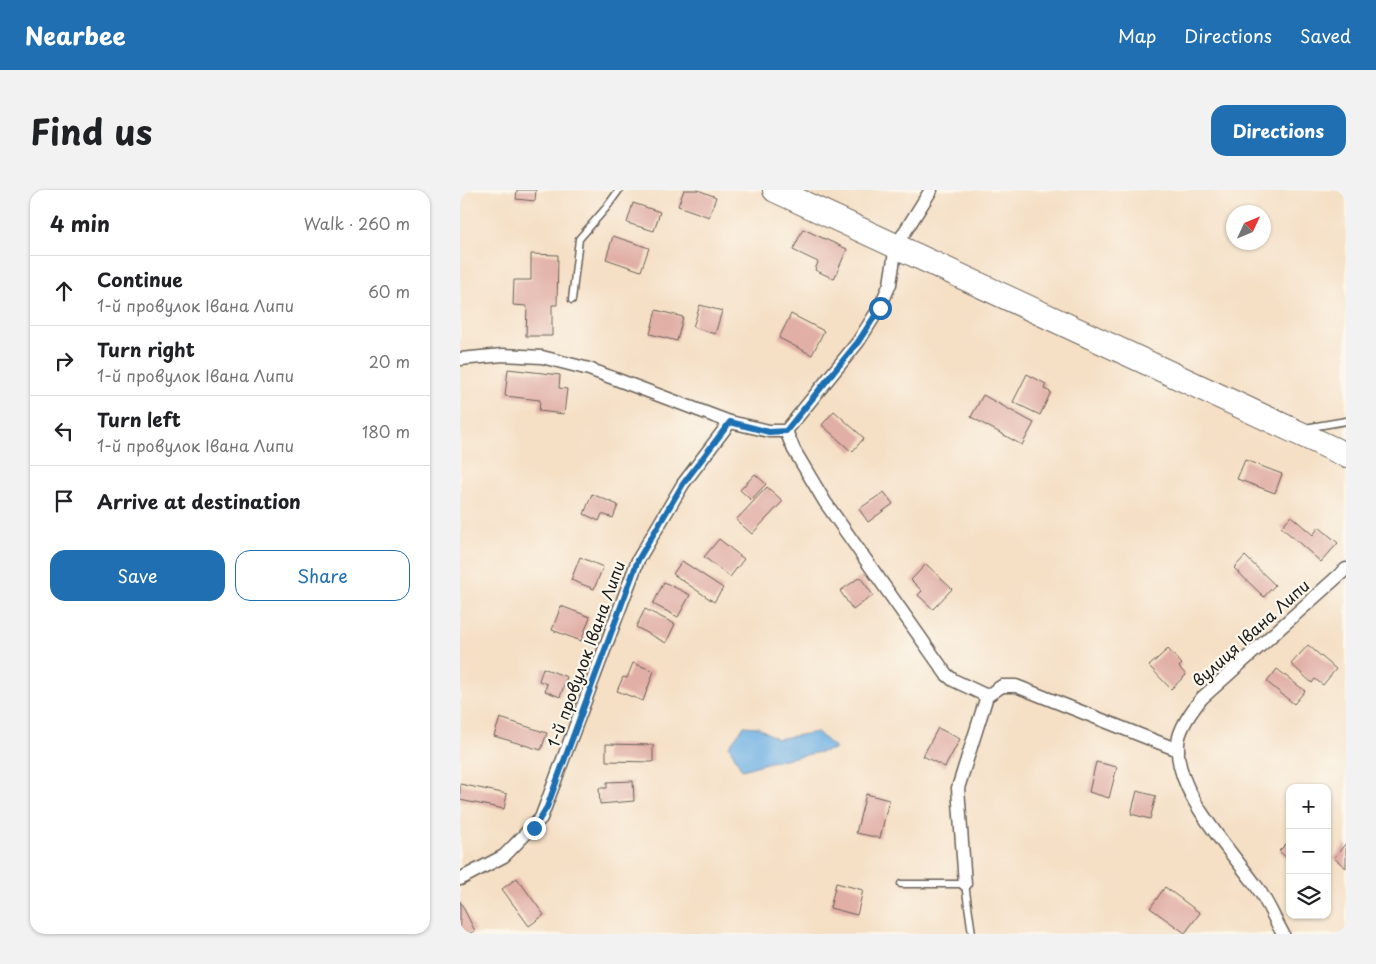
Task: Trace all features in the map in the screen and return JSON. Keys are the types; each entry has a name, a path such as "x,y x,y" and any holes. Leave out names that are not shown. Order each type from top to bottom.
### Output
{"highway":[{"path":"775,190 1346,455"}],"street":[{"path":"460,359 503,355 542,357 589,369 730,422 769,432 786,431 858,342 880,308 890,284 896,246 931,190"},
{"name":"1-й провулок Івана Липи","path":"460,879 504,856 541,818 638,560 683,484 730,422"},
{"path":"786,431 794,450 825,502 940,667 953,680 987,696"},
{"name":"вулиця Івана Липи","path":"1283,934 1258,889 1188,790 1179,764 1179,737 1184,724 1202,698 1346,569"},
{"path":"965,884 958,788 987,696 1002,686 1016,686 1178,750"}],"lane":[{"path":"572,300 579,239 619,190"},
{"path":"1295,430 1346,421"},
{"path":"901,884 965,884 972,934"}],"water":[{"path":"744,726 758,727 777,739 817,732 836,749 770,762 742,770 729,746"}],"building":[{"path":"517,190 536,190 535,201 516,199"},
{"path":"684,190 698,190 716,197 709,217 678,206"},
{"path":"633,203 660,212 654,231 627,223"},
{"path":"803,229 847,249 834,279 815,270 818,262 793,250"},
{"path":"613,236 649,248 641,271 606,259"},
{"path":"531,254 558,255 557,305 552,305 552,336 526,336 527,306 513,305 514,280 531,280"},
{"path":"700,305 722,311 715,334 693,327"},
{"path":"656,310 683,317 677,341 650,334"},
{"path":"791,314 824,331 812,355 779,338"},
{"path":"508,369 560,375 559,388 567,389 564,414 539,411 540,400 505,396"},
{"path":"1027,374 1046,384 1044,389 1051,392 1040,415 1013,402"},
{"path":"983,395 1034,423 1022,445 971,417"},
{"path":"834,411 864,438 852,452 822,425"},
{"path":"1245,460 1282,474 1275,493 1237,479"},
{"path":"755,474 766,484 751,500 740,490"},
{"path":"767,487 783,501 752,534 736,520"},
{"path":"884,492 893,504 868,522 859,509"},
{"path":"592,494 618,505 613,518 602,514 599,521 584,514"},
{"path":"1291,516 1313,535 1319,527 1338,543 1321,562 1281,527"},
{"path":"719,539 744,559 730,577 704,557"},
{"path":"1245,556 1275,585 1264,597 1234,568"},
{"path":"580,557 603,567 594,589 571,580"},
{"path":"682,561 723,588 714,602 673,574"},
{"path":"926,564 952,589 933,609 918,595 922,591 911,580"},
{"path":"860,577 873,595 853,610 840,591"},
{"path":"664,582 690,595 678,617 653,604"},
{"path":"561,606 590,617 581,641 552,630"},
{"path":"645,609 675,624 666,643 636,627"},
{"path":"1308,645 1336,669 1323,685 1315,679 1312,683 1291,664"},
{"path":"1168,649 1182,664 1179,667 1186,675 1171,689 1149,666"},
{"path":"633,663 654,671 643,701 617,691 623,677 627,678"},
{"path":"543,668 567,677 560,697 545,691 547,684 539,681"},
{"path":"1277,669 1305,691 1294,704 1267,682"},
{"path":"500,718 547,733 541,750 494,736"},
{"path":"938,728 960,739 945,767 923,756"},
{"path":"606,744 653,745 653,762 606,761"},
{"path":"1096,762 1117,767 1109,798 1089,792"},
{"path":"633,781 634,801 600,804 599,788 607,788 607,782"},
{"path":"460,784 507,794 504,809 460,800"},
{"path":"1137,791 1156,796 1150,819 1131,814"},
{"path":"866,794 889,800 880,838 856,833"},
{"path":"1346,843 1346,868 1334,858"},
{"path":"1286,844 1286,857 1279,851"},
{"path":"517,878 544,915 529,926 502,889"},
{"path":"836,883 863,890 857,915 830,908"},
{"path":"1165,887 1200,913 1185,933 1150,908"},
{"path":"460,901 475,931 469,934 460,934"}],"route":[{"path":"534,828 547,807 638,560 683,484 730,422 769,432 786,431 804,412 858,342 880,308"}]}
